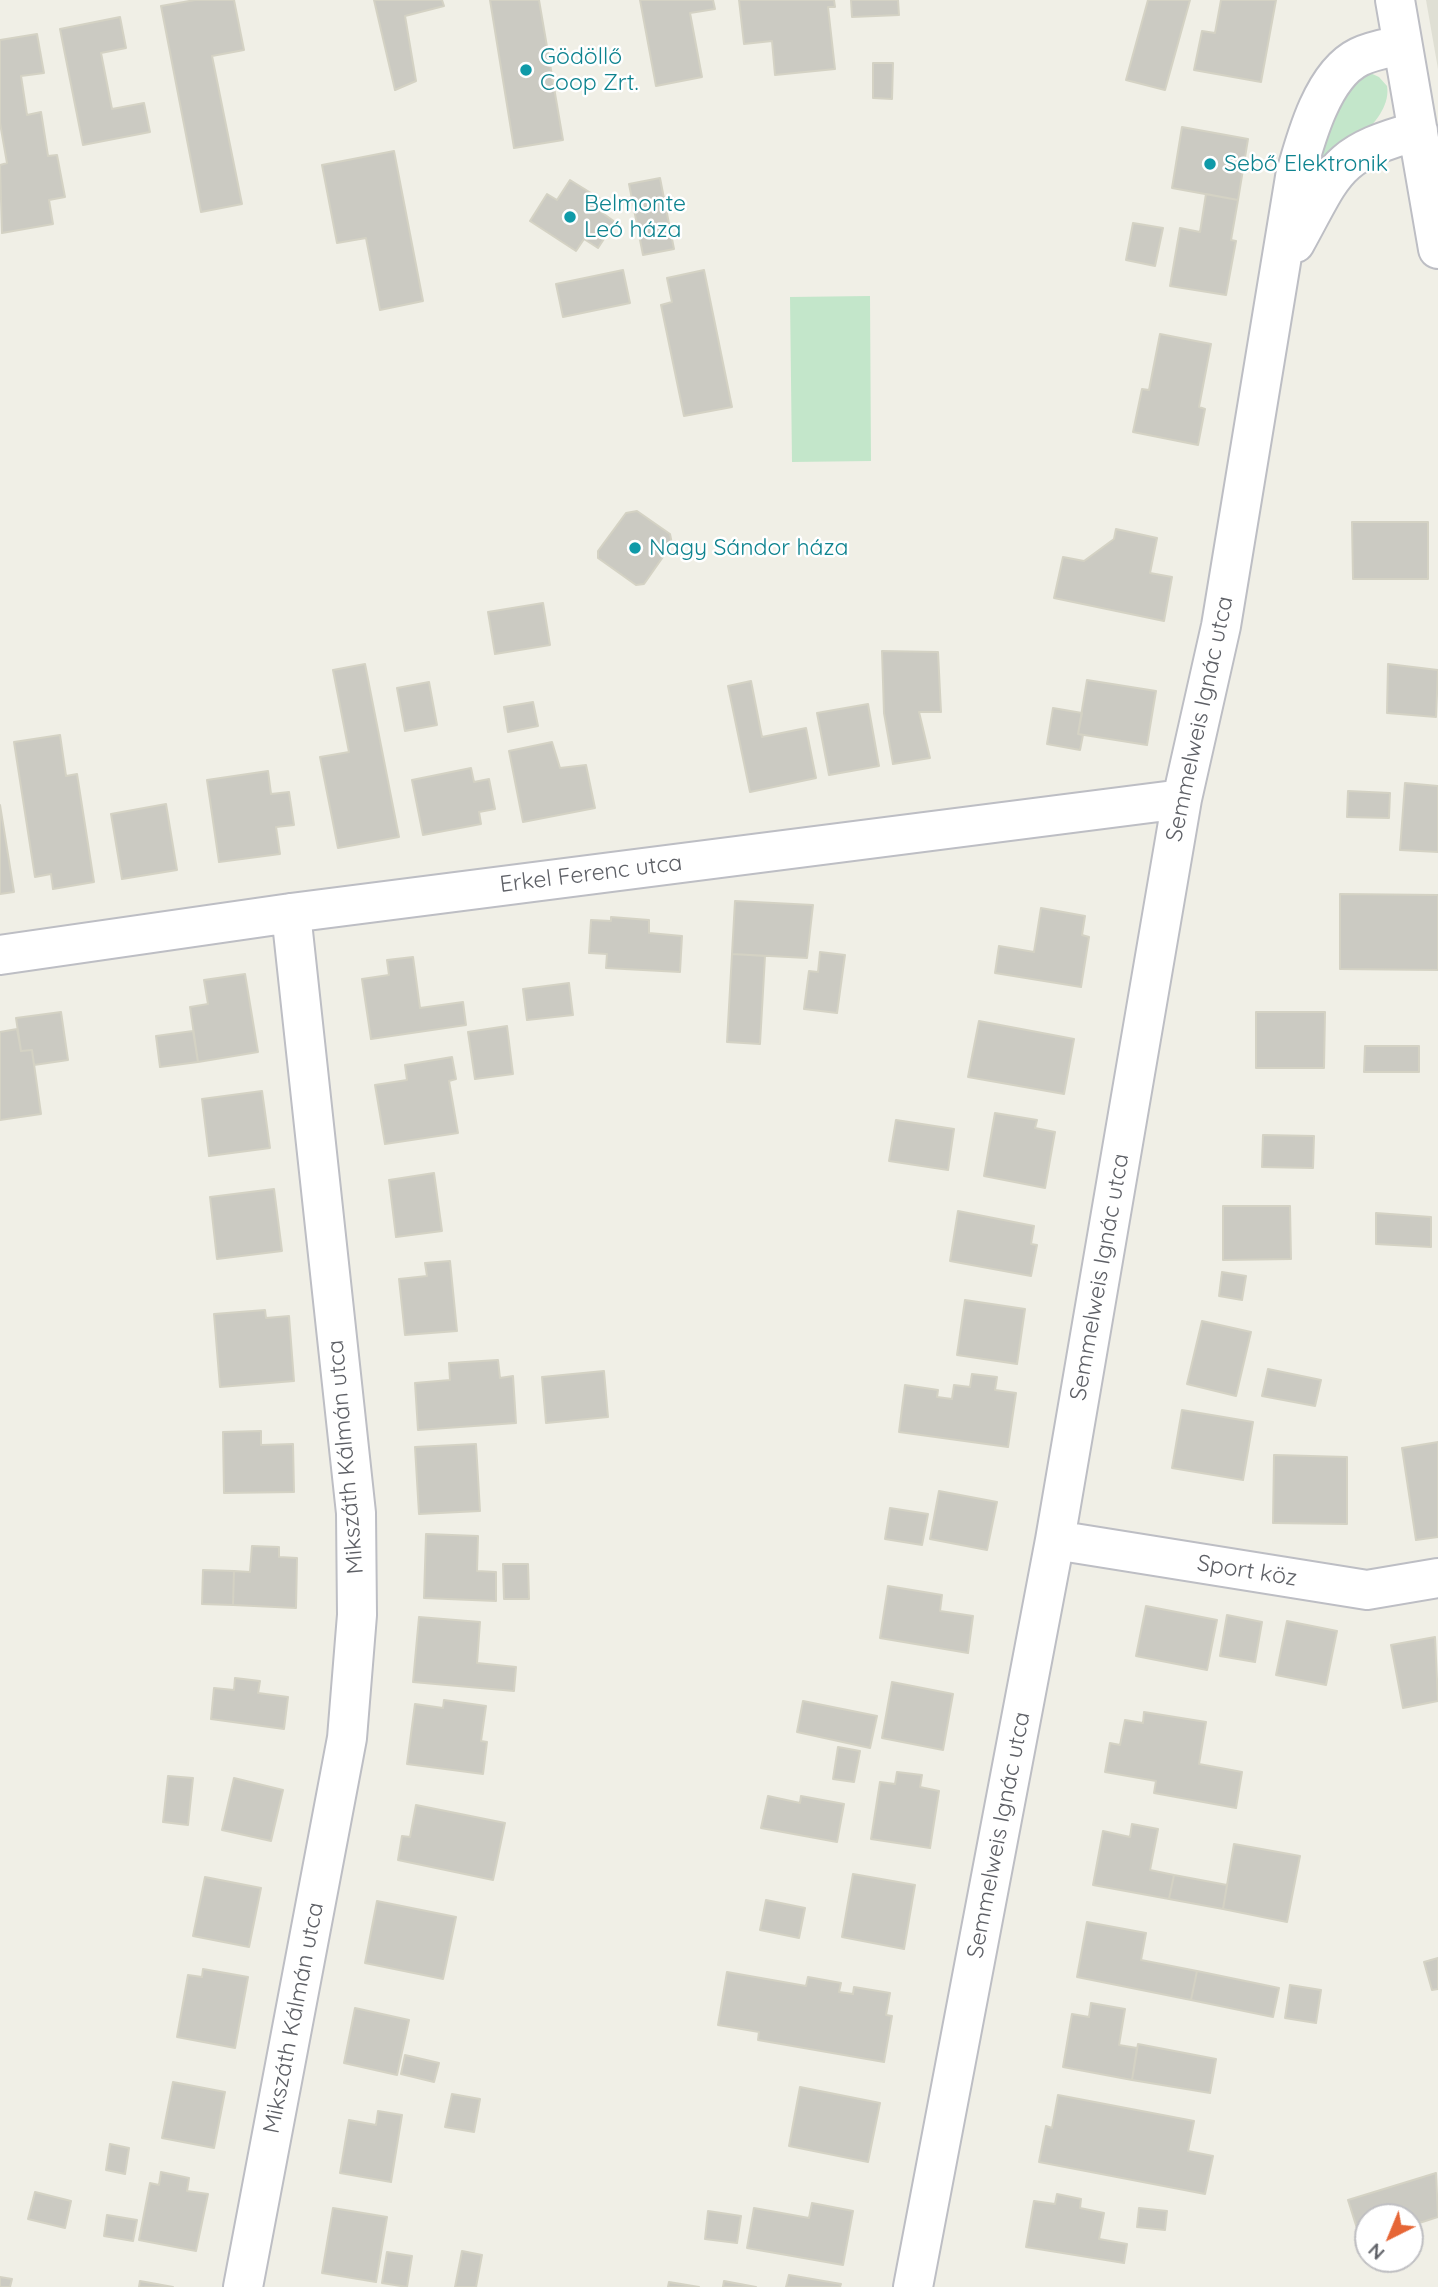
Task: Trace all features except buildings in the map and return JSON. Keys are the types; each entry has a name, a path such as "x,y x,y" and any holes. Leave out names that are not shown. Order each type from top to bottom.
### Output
{"street":[{"path":"1395,0 1438,248"},
{"name":"Semmelweis Ignác utca","path":"913,2287 1055,1541 1182,799 1221,626 1295,177 1306,138 1327,91 1358,57 1401,45"},
{"name":"Semmelweis Ignác utca","path":"1282,267 1327,184 1344,161 1373,143 1418,131"},
{"name":"Erkel Ferenc utca","path":"0,955 291,912 1182,799"},
{"name":"Mikszáth Kálmán utca","path":"243,2287 347,1738 357,1615 356,1513 291,912"},
{"name":"Sport köz","path":"1055,1541 1367,1590 1438,1577"}],"shaded area":[{"path":"1426,0 1438,0 1438,69"}],"green space":[{"path":"1368,72 1379,77 1387,86 1387,99 1382,111 1362,135 1316,174 1338,97"},
{"path":"870,296 871,461 792,462 790,297"}],"place":[{"name":"Gödöllő Coop Zrt.","path":"526,70"},
{"name":"Sebő Elektronik","path":"1210,164"},
{"name":"Belmonte Leó háza","path":"570,217"},
{"name":"Nagy Sándor háza","path":"635,548"}]}
